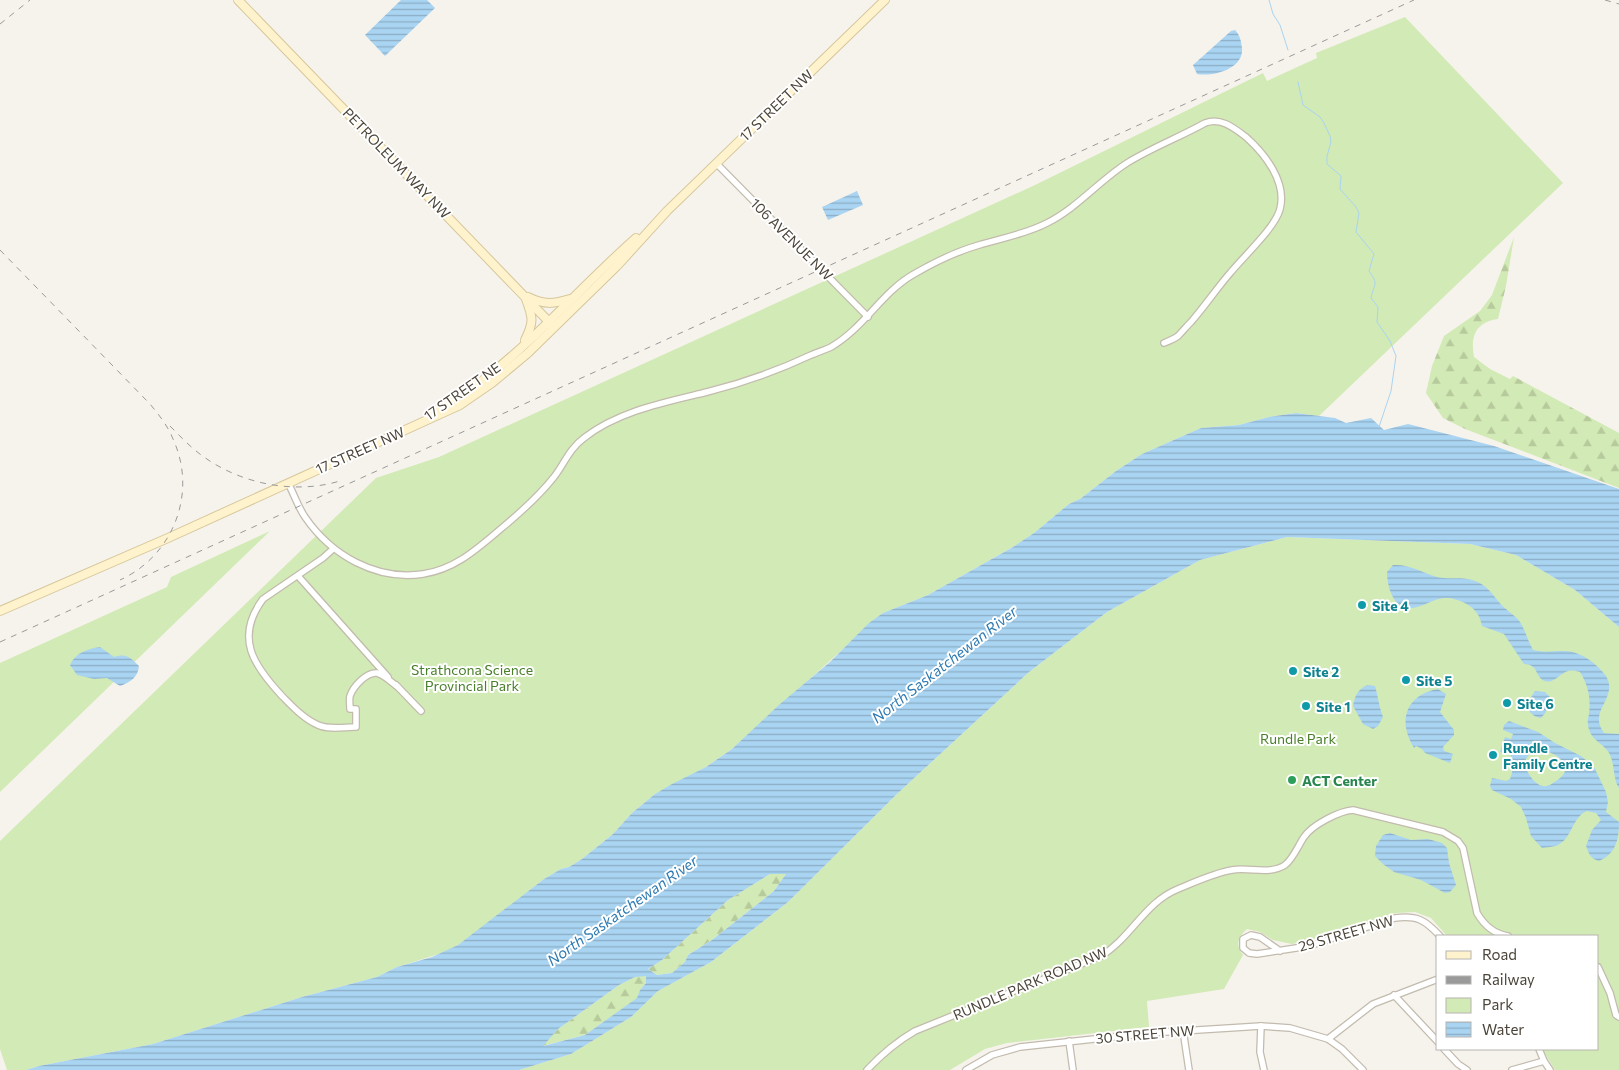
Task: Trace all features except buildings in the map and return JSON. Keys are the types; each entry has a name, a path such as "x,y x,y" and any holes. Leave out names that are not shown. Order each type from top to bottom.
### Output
{"main road":[{"name":"PETROLEUM WAY NW","path":"238,0 554,327"},
{"name":"17 STREET NW","path":"572,298 611,260 667,211 885,0"},
{"name":"17 STREET NW","path":"0,611 168,538 460,405 484,389 528,353 617,266 667,211"},
{"path":"524,295 546,304 558,303 572,298"},
{"path":"522,346 533,321 524,295"},
{"path":"522,346 572,298"},
{"name":"17 STREET NE","path":"399,432 456,399 486,377 522,346"}],"street":[{"path":"288,483 306,519 333,549 352,561 370,568 401,575 425,574 452,566 469,556 528,506 554,477 576,444 597,429 653,406 758,377 786,367 830,347 856,329 896,287 912,275 967,248 1024,233 1048,223 1071,209 1126,164 1206,123 1219,121 1235,129 1262,152 1273,170 1281,191 1280,209 1271,226 1231,272 1203,309 1178,336 1164,343"},
{"name":"106 AVENUE NW","path":"716,163 868,316"},
{"path":"333,549 298,576 263,599 252,617 249,628 250,648 255,662 273,686 302,715 316,725 330,728 356,727 356,709 350,709 350,696 359,683 367,676 374,673 379,674 398,687"},
{"path":"298,576 421,711"},
{"name":"RUNDLE PARK ROAD NW","path":"867,1070 884,1051 898,1040 915,1031 1101,956 1112,949 1152,906 1177,889 1230,870 1270,870 1285,864 1306,834 1341,812 1348,810 1399,820 1450,835 1458,841 1463,848 1477,913 1481,920 1490,928 1503,935"},
{"name":"29 STREET NW","path":"1280,951 1260,937 1250,935 1243,939 1243,948 1249,953 1280,951 1310,946 1395,918 1412,917 1430,926 1439,935"},
{"path":"1599,970 1617,1006 1616,1015 1619,1017"},
{"path":"1363,1070 1342,1049 1328,1039 1364,1010 1394,995 1436,979"},
{"path":"1394,995 1436,1040"},
{"path":"1262,1026 1260,1052 1264,1070"},
{"name":"30 STREET NW","path":"966,1070 984,1058 1006,1050 1070,1041 1184,1030 1262,1026 1290,1028 1328,1039"},
{"path":"1184,1030 1189,1070"},
{"path":"1070,1041 1073,1070"},
{"path":"1445,1050 1458,1064 1467,1070"},
{"path":"1539,1050 1550,1070"},
{"path":"1512,1070 1544,1061"}],"green space":[{"name":"Strathcona Science Provincial Park","path":"1405,17 1563,183 1319,416 1296,413 1269,417 1239,425 1201,428 1142,454 1116,471 1080,499 1069,504 1018,544 928,595 883,613 732,749 706,767 655,794 632,813 613,834 582,859 544,879 479,930 445,952 397,967 377,977 302,997 153,1044 26,1070 7,1070 0,1049 0,841 376,478 439,457 1035,185 1263,73 1267,81 1317,58 1316,53"},
{"path":"1514,237 1506,286 1498,319 1484,323 1476,331 1473,343 1474,357 1490,369 1510,379 1513,376 1619,433 1619,488 1465,429 1443,418 1426,393 1432,366 1444,336 1480,311 1492,295"},
{"path":"270,531 0,792 0,663 167,587 171,577"},
{"name":"Rundle Park","path":"1287,537 1470,544 1516,555 1575,590 1619,627 1619,1070 1555,1070 1543,1050 1599,1050 1599,935 1446,935 1431,918 1415,912 1396,913 1311,940 1292,944 1273,940 1260,932 1247,929 1241,935 1238,944 1243,955 1224,989 1147,1001 1149,1027 1007,1043 985,1049 950,1070 519,1070 571,1054 631,1017 658,991 711,962 788,902 898,793 1029,672 1107,612 1200,560"},
{"path":"770,874 786,874 774,891 712,940 688,955 685,962 672,973 657,975 648,969 662,960 728,900"},
{"path":"647,975 646,983 640,990 638,998 585,1035 542,1046 558,1029 619,985 635,977"}],"water":[{"path":"401,0 427,0 435,8 385,56 365,35"},
{"path":"1235,30 1241,41 1242,48 1238,61 1233,66 1219,73 1197,74 1193,65 1231,31"},
{"path":"857,191 863,205 828,220 822,207"},
{"name":"North Saskatchewan River","path":"1296,413 1335,418 1346,423 1371,418 1384,430 1408,424 1494,446 1619,489 1619,627 1575,590 1516,555 1470,544 1287,537 1200,560 1107,612 1029,672 898,793 788,902 711,962 658,991 631,1017 571,1054 519,1070 26,1070 153,1044 302,997 377,977 397,967 432,957 458,945 544,879 582,859 613,834 632,813 655,794 706,767 732,749 780,704 830,662 869,623 883,613 928,595 1013,547 1034,533 1069,504 1080,499 1116,471 1142,454 1201,428 1239,425 1269,417","holes":["770,874 786,874 774,891 712,940 688,955 685,962 672,973 657,975 648,969 662,960 728,900","646,976 646,983 640,990 637,998 585,1035 543,1046 558,1029 619,985 635,977"]},
{"path":"1393,565 1410,567 1437,577 1466,579 1480,583 1518,620 1533,650 1576,653 1598,667 1606,676 1609,684 1607,698 1599,718 1600,725 1604,733 1619,734 1619,788 1608,751 1594,738 1589,730 1589,697 1587,687 1580,672 1568,671 1554,680 1545,681 1539,677 1535,669 1524,664 1504,634 1482,626 1479,616 1474,609 1457,600 1441,598 1420,606 1405,608 1392,596 1388,584 1387,572"},
{"path":"100,647 114,657 125,656 136,663 139,666 133,679 120,686 107,678 94,679 77,675 70,665 76,657 83,652"},
{"path":"1367,685 1375,686 1383,717 1378,726 1373,729 1363,724 1353,706 1357,694"},
{"path":"1438,689 1446,694 1440,712 1454,730 1454,735 1443,747 1444,751 1453,754 1450,763 1425,753 1416,746 1414,748 1406,728 1408,710 1412,703 1427,692"},
{"path":"1535,691 1545,692 1550,697 1546,712 1541,718 1532,714 1529,708 1530,699"},
{"path":"1509,721 1538,732 1581,756 1594,767 1606,792 1608,802 1606,812 1619,822 1615,845 1605,858 1599,861 1594,859 1589,854 1586,846 1592,830 1601,820 1596,813 1587,811 1582,814 1563,841 1556,846 1542,848 1531,836 1521,807 1511,799 1492,790 1490,786 1492,778 1506,781 1510,779 1512,773 1513,764 1510,754 1500,752 1505,737 1511,739 1513,734 1503,730 1504,725","holes":["1536,749 1556,755 1564,763 1565,772 1550,785 1541,785 1533,780 1525,766 1524,762"]},
{"path":"1390,833 1411,840 1428,839 1442,843 1447,848 1449,863 1456,885 1450,892 1445,893 1421,880 1394,872 1383,864 1375,856 1376,846 1383,835"}],"waterway":[{"path":"1269,0 1288,50"},
{"path":"1298,82 1303,105 1320,117 1330,136 1331,142 1327,164 1341,176 1340,189 1359,213 1356,232 1374,254 1369,271 1375,282 1371,298 1378,307 1377,322 1390,341 1396,356 1391,391 1379,427"}],"railway":[{"path":"0,24 30,0"},
{"path":"0,642 1414,0"},
{"path":"1605,0 1619,4"},
{"path":"0,250 150,404 166,425 173,439 180,460 183,480 181,501 176,521 167,539 154,555 139,569 120,580"},
{"path":"170,426 190,446 219,467 253,481 271,485 308,487 343,480"}],"place":[{"name":"Site 4","path":"1362,605"},
{"name":"Site 2","path":"1293,671"},
{"name":"Site 5","path":"1406,680"},
{"name":"Site 6","path":"1507,703"},
{"name":"Site 1","path":"1306,706"},
{"name":"Rundle Family Centre","path":"1493,755"},
{"name":"ACT Center","path":"1292,780"}]}
